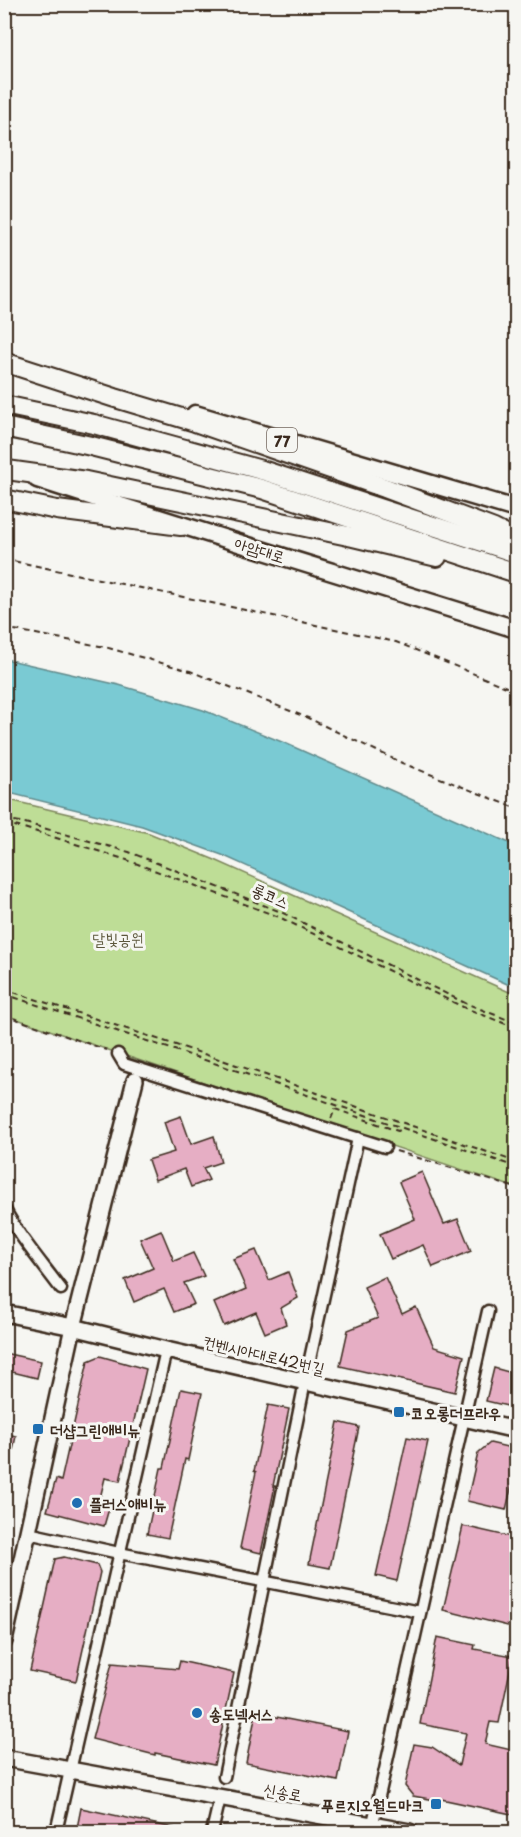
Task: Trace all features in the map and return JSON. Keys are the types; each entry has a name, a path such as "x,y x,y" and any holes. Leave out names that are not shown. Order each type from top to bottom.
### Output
{"highway":[{"path":"4,355 48,370"},
{"path":"4,362 195,422 375,484 494,529 516,540"},
{"path":"4,405 94,424 265,471 516,553"},
{"path":"4,427 91,446 262,489 516,575"},
{"path":"6,469 86,481 353,537 516,575"},
{"path":"4,499 57,510 181,526"}],"main road":[{"name":"77","path":"4,362 48,370 516,510"},
{"name":"아암대로","path":"6,469 181,526 282,555 516,629"}],"street":[{"path":"118,1053 124,1064 385,1147"},
{"path":"4,1641 73,1327 135,1080"},
{"path":"224,1777 357,1138"},
{"path":"4,1208 29,1249 61,1288"},
{"path":"372,1829 488,1311"},
{"name":"컨벤시아대로42번길","path":"4,1313 516,1430"},
{"path":"56,1833 166,1350"},
{"path":"28,1533 420,1612"},
{"name":"신송로","path":"4,1758 372,1829 410,1833"},
{"path":"212,1833 220,1798"}],"path":[{"path":"4,560 396,642 516,691"},
{"path":"4,628 105,647 190,670 308,718 402,763 516,808"},
{"name":"롱코스","path":"4,819 129,852 270,907 465,1003 516,1023"},
{"path":"4,824 127,860 279,917 463,1007 516,1028"},
{"path":"4,989 225,1061 516,1162"},
{"path":"4,994 223,1066 516,1167"},
{"path":"4,1015 118,1053"},
{"path":"330,1121 335,1109 398,1131 403,1128"},
{"path":"385,1147 516,1188"}],"green space":[{"name":"달빛공원","path":"5,799 149,833 215,860 516,995 516,1188 5,1015"}],"water":[{"path":"5,659 119,685 203,710 287,744 516,846 516,988 222,855 142,826 5,792"}],"building":[{"path":"181,1116 191,1144 214,1136 221,1162 203,1168 209,1180 191,1187 184,1169 155,1180 148,1160 174,1152 164,1122"},
{"path":"422,1172 444,1224 458,1219 471,1251 433,1267 423,1245 391,1259 380,1234 415,1219 399,1182"},
{"path":"161,1230 174,1261 193,1253 204,1276 184,1283 194,1304 174,1312 164,1289 134,1302 125,1280 153,1268 140,1239"},
{"path":"256,1250 269,1280 288,1272 298,1298 281,1308 286,1324 265,1333 256,1312 224,1326 214,1303 246,1289 233,1259"},
{"path":"385,1277 402,1314 416,1307 434,1347 464,1356 455,1392 340,1366 348,1330 378,1318 364,1287"},
{"path":"4,1353 41,1361 37,1378 4,1370"},
{"path":"100,1356 146,1369 120,1481 105,1478 99,1502 110,1505 104,1526 47,1511 56,1479 61,1481 88,1361"},
{"path":"494,1368 516,1374 516,1408 486,1401"},
{"path":"181,1389 202,1393 168,1538 147,1534"},
{"path":"268,1405 289,1409 261,1553 240,1548"},
{"path":"338,1422 359,1427 330,1568 309,1564"},
{"path":"4,1433 16,1436 9,1469 4,1469"},
{"path":"407,1437 428,1441 397,1581 376,1576"},
{"path":"490,1443 516,1449 516,1467 506,1510 467,1501 478,1453"},
{"path":"463,1526 516,1538 516,1628 443,1610"},
{"path":"64,1557 97,1565 100,1572 76,1681 30,1671 55,1559"},
{"path":"437,1637 475,1645 474,1649 513,1656 499,1723 490,1722 485,1744 516,1751 516,1815 441,1799 441,1801 413,1796 405,1786 414,1744 432,1747 459,1765 466,1733 420,1724"},
{"path":"180,1661 234,1673 214,1765 155,1753 155,1755 92,1739 112,1663 178,1669"},
{"path":"256,1713 348,1731 338,1781 246,1763"},
{"path":"81,1808 174,1828 174,1833 76,1833"}],"place":[{"name":"코오롱더프라우","path":"399,1412"},
{"name":"더샵그린애비뉴","path":"38,1429"},
{"name":"플러스애비뉴","path":"77,1503"},
{"name":"송도넥서스","path":"197,1713"},
{"name":"푸르지오월드마크","path":"436,1804"}]}
